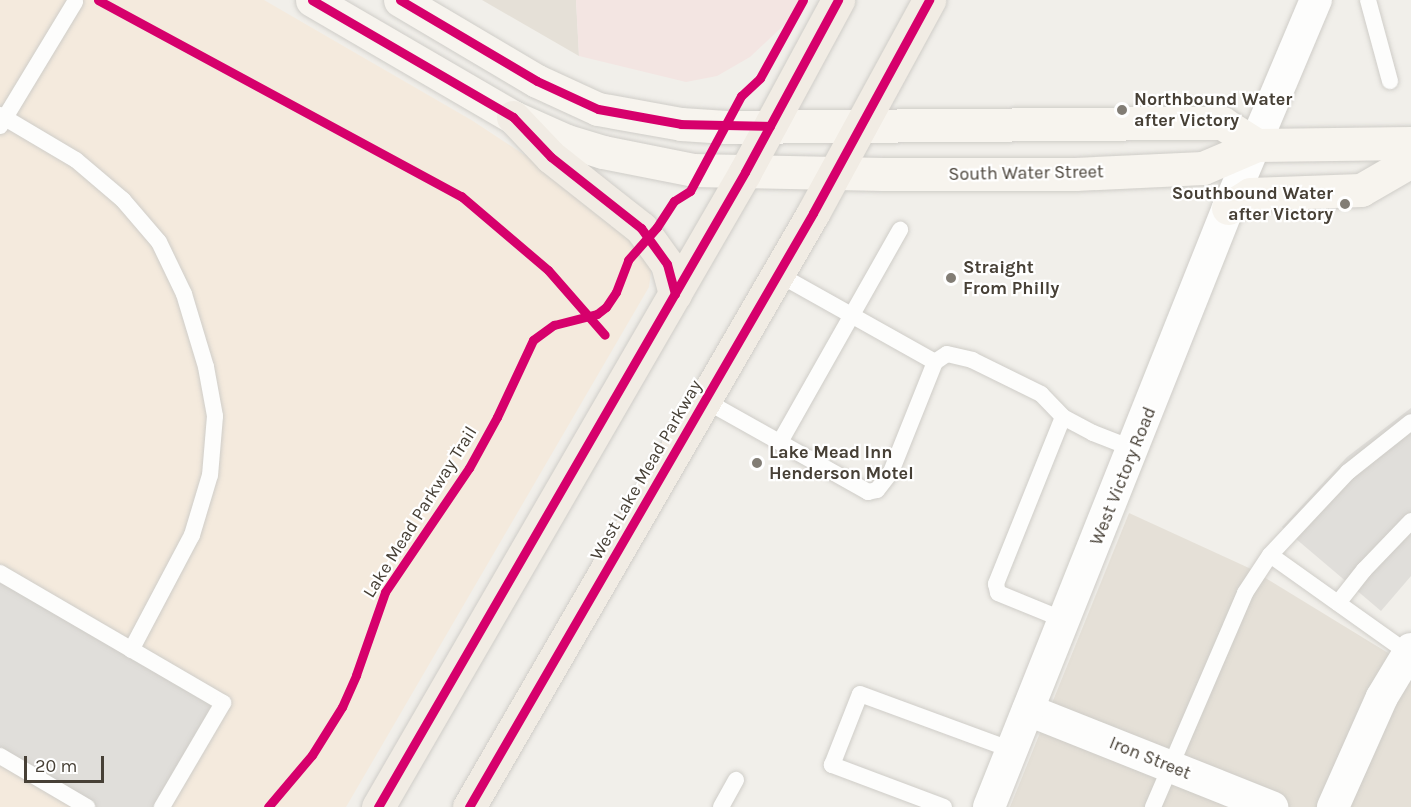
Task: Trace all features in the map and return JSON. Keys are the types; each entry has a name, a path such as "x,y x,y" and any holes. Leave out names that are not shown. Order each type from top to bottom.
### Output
{"main road":[{"path":"312,0 513,117 567,141 603,152 694,170 758,149"},
{"path":"400,0 537,81 598,109 681,123 758,149"},
{"path":"378,807 758,149 838,0"},
{"name":"West Lake Mead Parkway","path":"469,807 706,401 849,149 928,0"},
{"path":"513,117 551,157 611,202 645,232 667,264 675,294"},
{"name":"South Water Street","path":"758,149 789,172 849,149 1222,123 1257,145"},
{"name":"South Water Street","path":"758,149 816,125 849,149 1075,174 1203,168 1257,145 1411,143"},
{"path":"1228,208 1250,194 1361,190 1411,161"}],"street":[{"name":"West Victory Road","path":"989,807 1134,449 1228,208 1257,145 1316,0"},
{"path":"1333,807 1382,697 1409,651"},
{"name":"Iron Street","path":"1028,710 1272,807"}],"lane":[{"path":"1368,0 1390,81"},
{"path":"75,2 2,120 76,160 123,200 159,242 184,294 206,367 215,416 210,475 192,536 131,650"},
{"path":"780,442 900,230"},
{"path":"778,274 935,362"},
{"path":"706,401 868,492 877,490 891,472 935,362 946,354 959,355 1041,394 1063,417 1093,433 1134,449"},
{"path":"1063,417 996,584 998,593 1064,620"},
{"path":"1153,807 1245,593 1270,555 1348,472 1411,422"},
{"path":"1338,603 1364,570 1411,521"},
{"path":"1270,555 1409,651"},
{"path":"0,573 223,703 162,807"},
{"path":"944,807 832,765 860,694 1012,750"},
{"path":"0,756 87,807"},
{"path":"721,807 736,780"}],"shaded area":[{"path":"0,0 264,0 473,121 605,208 652,264 649,287 346,807 0,807"},
{"path":"482,0 576,0 579,56"},
{"path":"576,0 804,0 800,10 750,57 717,76 686,82 579,56"},
{"path":"1411,408 1411,576 1381,611 1282,527 1347,457"},
{"path":"1129,513 1249,568 1411,667 1411,807 1010,807"},
{"path":"0,573 223,703 162,807 87,807 0,756"}],"cycle path":[{"path":"98,0 461,196 548,270 605,335"},
{"path":"312,0 513,117 551,157 641,228 667,264 675,294"},
{"path":"400,0 537,81 598,109 681,124 770,126"},
{"name":"Lake Mead Parkway Trail","path":"268,807 312,755 342,707 356,675 385,592 469,468 497,417 533,340 554,325 597,314 606,307 616,292 628,260 657,227 674,201 690,191 741,96 760,78 803,0"},
{"path":"378,807 745,172 838,0"},
{"path":"469,807 813,213 929,0"}],"place":[{"name":"Northbound Water after Victory","path":"1122,110"},
{"name":"Southbound Water after Victory","path":"1345,204"},
{"name":"Straight From Philly","path":"951,278"},
{"name":"Lake Mead Inn Henderson Motel","path":"757,463"}]}
